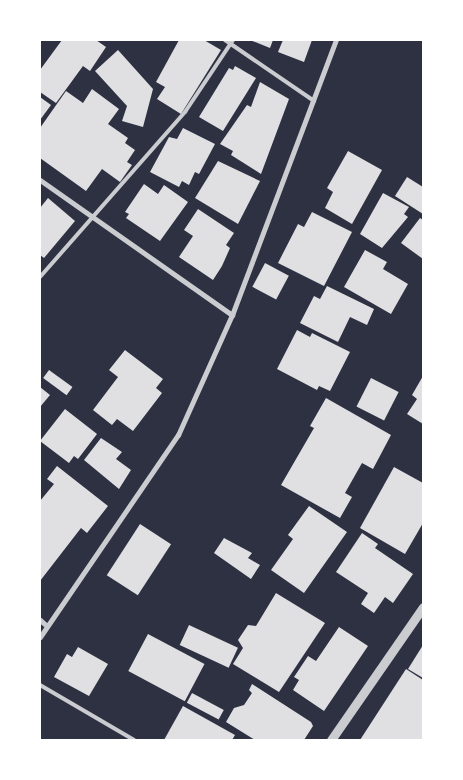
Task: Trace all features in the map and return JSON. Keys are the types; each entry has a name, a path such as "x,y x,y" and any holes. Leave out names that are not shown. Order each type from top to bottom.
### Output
{"street":[{"path":"40,637 178,435 232,315 336,40"},
{"path":"40,180 232,315"},
{"path":"331,740 423,607"},
{"path":"40,620 47,626"}],"lane":[{"path":"225,40 232,42 314,101"},
{"path":"40,277 185,112 232,42"},
{"path":"40,685 134,740"}],"building":[{"path":"62,40 96,40 106,47 90,71 83,66 56,103 40,92 40,70"},
{"path":"179,40 204,40 221,50 181,114 157,99 165,87 156,82"},
{"path":"250,40 273,40 270,48"},
{"path":"283,40 312,40 304,62 278,52"},
{"path":"118,50 153,89 143,127 122,121 127,106 95,71"},
{"path":"235,66 256,78 223,131 199,117 229,68 233,70"},
{"path":"260,82 289,99 261,174 231,155 233,151 220,144 247,105 251,107"},
{"path":"92,89 119,109 108,124 128,138 125,143 135,150 127,162 132,165 120,182 102,169 86,191 40,158 40,128 66,91 83,103"},
{"path":"40,97 51,105 40,120"},
{"path":"183,128 215,144 199,174 195,172 189,185 182,181 179,187 150,172 169,137 177,139"},
{"path":"348,151 382,170 352,224 325,208 333,192 327,188"},
{"path":"218,161 260,181 238,224 195,198"},
{"path":"407,177 423,187 423,214 395,196"},
{"path":"144,184 158,194 164,185 188,202 160,241 126,218 129,214 125,212"},
{"path":"383,193 409,207 404,214 408,217 382,248 360,234"},
{"path":"48,198 75,221 44,258 40,255 40,208"},
{"path":"198,209 234,233 226,245 230,248 222,266 213,280 179,257 193,236 184,230"},
{"path":"312,212 352,232 324,286 278,263 298,224 304,227"},
{"path":"420,218 423,220 423,259 401,243"},
{"path":"365,250 387,262 383,269 408,284 391,314 344,287"},
{"path":"265,263 289,276 276,300 252,287"},
{"path":"327,286 374,309 367,325 350,317 338,342 300,323 314,296 320,299"},
{"path":"297,330 310,337 312,333 350,352 330,391 319,386 317,390 277,369"},
{"path":"125,350 163,379 156,388 162,393 133,431 117,419 112,425 93,410 118,377 109,370"},
{"path":"49,370 72,387 67,395 43,378"},
{"path":"423,376 423,424 407,414 417,399 412,395"},
{"path":"371,378 399,392 384,421 356,407"},
{"path":"40,387 50,395 40,407"},
{"path":"326,398 391,435 373,469 362,463 345,493 352,497 340,518 281,485 314,428 310,426"},
{"path":"65,409 97,434 78,459 74,456 69,463 40,441"},
{"path":"101,438 122,452 116,459 131,470 119,489 84,460"},
{"path":"57,466 108,506 87,533 81,528 40,581 40,501 54,484 47,479"},
{"path":"394,467 423,483 423,523 405,554 360,528"},
{"path":"309,506 347,532 304,593 271,570 293,539 288,535"},
{"path":"140,524 171,544 138,595 107,575"},
{"path":"362,533 378,544 375,548 413,574 393,603 385,597 374,613 361,604 368,593 336,572"},
{"path":"224,538 252,553 248,558 260,565 251,579 214,553"},
{"path":"276,593 325,623 279,692 233,664 243,648 238,640 248,625 256,626"},
{"path":"189,625 238,648 229,668 180,645"},
{"path":"339,627 368,646 324,711 293,690 299,680 294,677 308,656 316,661"},
{"path":"148,634 205,664 185,701 128,671"},
{"path":"423,645 423,678 408,669"},
{"path":"78,647 108,664 89,696 54,677 67,654 72,657"},
{"path":"406,669 423,680 423,740 360,740"},
{"path":"252,684 311,722 313,726 304,740 255,740 226,722 234,708 244,705 252,693 249,690"},
{"path":"192,693 224,710 219,720 187,703"},
{"path":"183,706 235,735 232,740 164,740"}]}
